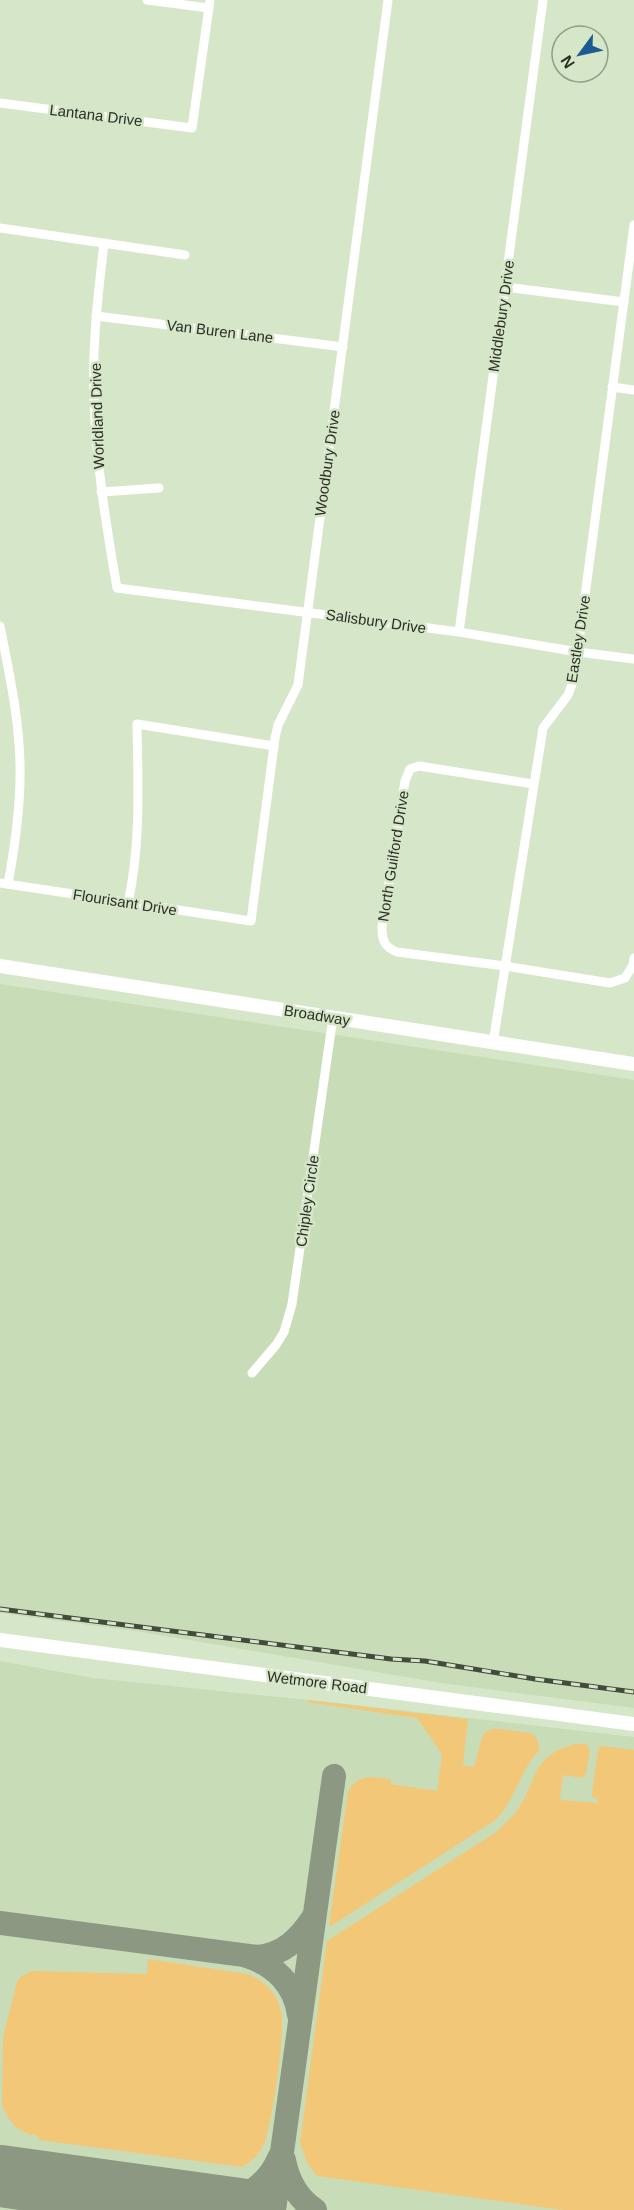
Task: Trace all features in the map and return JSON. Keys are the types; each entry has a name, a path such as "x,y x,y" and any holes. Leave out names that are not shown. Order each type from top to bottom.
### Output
{"main road":[{"name":"Broadway","path":"0,966 634,1064"},
{"name":"Wetmore Road","path":"0,1640 634,1724"}],"street":[{"path":"147,0 209,4"},
{"name":"Woodbury Drive","path":"251,921 278,725 298,686 388,0"},
{"name":"Middlebury Drive","path":"459,632 543,0"},
{"name":"Lantana Drive","path":"0,103 192,128 209,4"},
{"name":"Eastley Drive","path":"493,1043 543,728 568,695 574,679 634,225"},
{"path":"0,228 185,255"},
{"name":"Worldland Drive","path":"104,243 96,316 94,397 101,492 117,588"},
{"path":"505,287 624,302"},
{"name":"Van Buren Lane","path":"96,316 343,347"},
{"path":"612,387 634,390"},
{"path":"101,492 159,488"},
{"name":"Salisbury Drive","path":"117,588 459,632 634,659"},
{"path":"0,626 15,701 20,765 17,822 4,884"},
{"path":"128,903 139,818 137,724 274,746"},
{"name":"North Guilford Drive","path":"505,966 396,952 389,949 382,937 386,904 405,781 410,769 419,766 533,784"},
{"name":"Flourisant Drive","path":"4,884 251,921"},
{"path":"505,966 610,983 625,978 633,965 634,958"},
{"name":"Chipley Circle","path":"252,1373 284,1332 292,1304 333,1017"}],"shaded area":[{"path":"0,984 634,1080 634,1708 441,1683 142,1632 0,1613"},
{"path":"0,1661 93,1678 634,1737 634,2210 0,2210"},
{"path":"308,1700 468,1719 463,1765 474,1767 483,1734 491,1729 530,1733 538,1740 539,1751 532,1759 508,1804 494,1821 329,1926 348,1791 357,1781 372,1777 391,1779 391,1784 437,1791 442,1754 417,1718 307,1702"},
{"path":"575,1744 586,1744 590,1750 586,1774 582,1778 563,1775 560,1800 597,1803 598,1799 592,1797 592,1791 598,1750 601,1746 634,1750 634,2210 563,2210 317,2176 307,2163 300,2143 327,1941 496,1832 516,1812 542,1763 560,1749"},
{"path":"148,1959 248,1974 265,1984 277,1999 281,2011 282,2037 271,2118 262,2148 249,2163 242,2167 39,2140 38,2136 17,2128 2,2106 3,2037 17,1982 21,1976 32,1971 147,1974"}],"taxiway":[{"path":"274,2210 334,1776"},
{"path":"0,1923 258,1957 283,1949 302,1933 313,1918"},
{"path":"247,1956 266,1965 282,1978 293,1994 299,2015"},
{"path":"198,2203 221,2203 240,2198 263,2182 279,2158"},
{"path":"284,2160 294,2188 315,2210"},
{"path":"0,2171 28,2180"}],"runway":[{"path":"0,2176 246,2210"}],"railway":[{"path":"0,1609 391,1659 425,1661 634,1692"}]}
